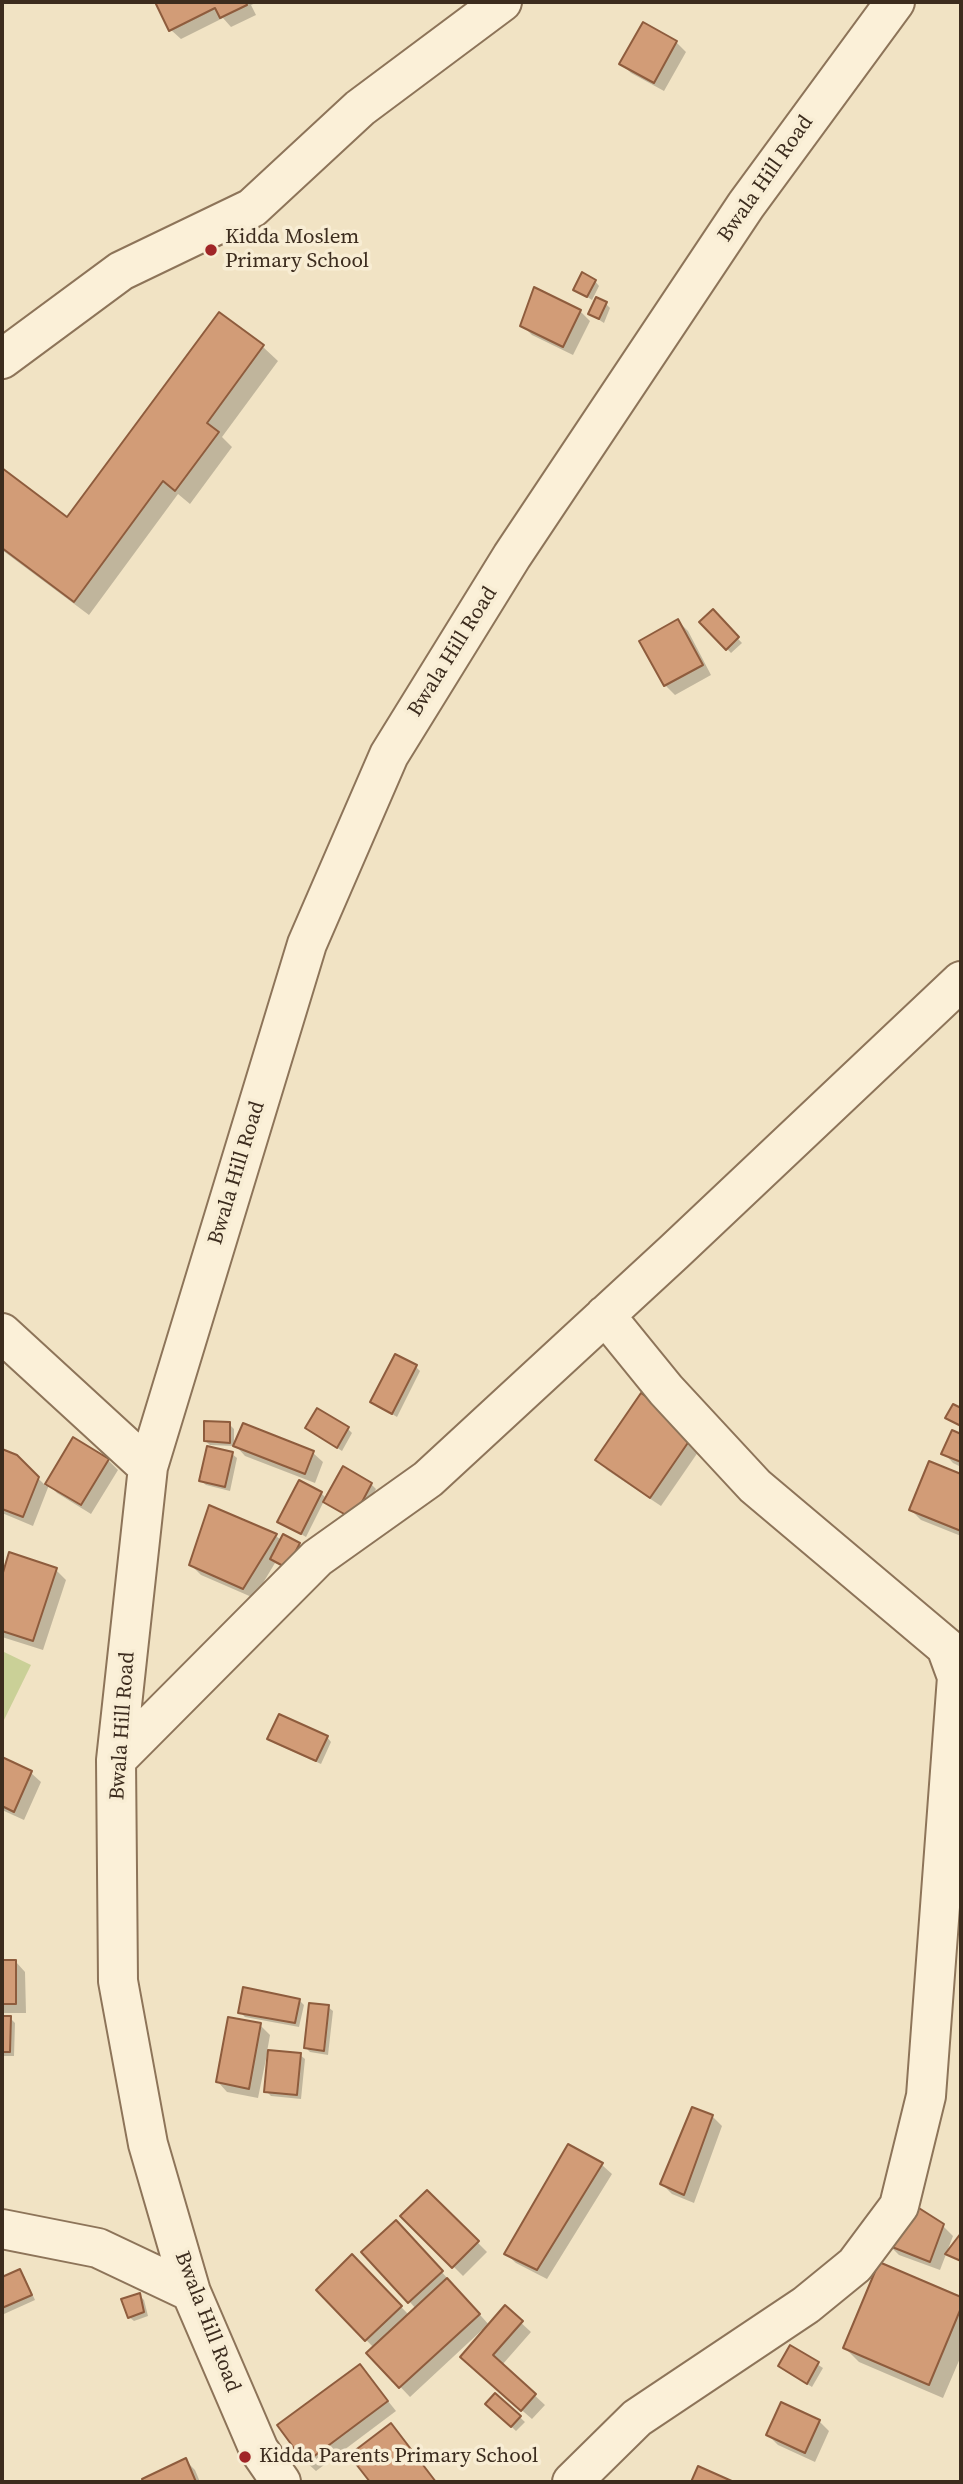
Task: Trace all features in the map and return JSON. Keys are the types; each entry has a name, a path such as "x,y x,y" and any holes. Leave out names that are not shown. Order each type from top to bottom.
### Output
{"street":[{"path":"2,359 121,271 253,208 360,108 502,2"},
{"name":"Bwala Hill Road","path":"281,2482 258,2450 191,2291 148,2144 118,1981 116,1760 148,1467 307,944 389,755 512,556 731,227 895,2"},
{"path":"116,1760 317,1558 428,1479 959,986"},
{"path":"572,2482 638,2418 806,2305 855,2265 899,2207 926,2096 957,1677 946,1647 755,1486 666,1390 605,1315"},
{"path":"2,1333 148,1467"},
{"path":"2,2229 98,2248 191,2291"}],"green space":[{"path":"2,1651 31,1665 2,1724"}],"building":[{"path":"155,2 246,2 247,5 220,18 215,8 169,31"},
{"path":"643,22 677,41 654,83 619,64"},
{"path":"582,272 596,280 587,297 573,290"},
{"path":"534,287 581,310 563,347 520,326"},
{"path":"596,297 607,302 599,319 588,314"},
{"path":"219,312 264,345 207,423 219,432 175,491 163,481 74,602 2,548 2,468 67,517"},
{"path":"713,609 739,637 726,650 699,622"},
{"path":"678,619 703,665 664,686 639,641"},
{"path":"395,1354 417,1365 392,1414 370,1402"},
{"path":"641,1393 696,1431 650,1498 595,1460"},
{"path":"953,1404 961,1408 961,1426 945,1418"},
{"path":"317,1408 349,1427 337,1448 305,1428"},
{"path":"204,1421 230,1422 230,1443 204,1441"},
{"path":"243,1423 314,1451 305,1474 233,1446"},
{"path":"952,1430 961,1434 961,1462 941,1454"},
{"path":"73,1437 109,1459 81,1505 45,1484"},
{"path":"207,1446 233,1452 225,1487 199,1481"},
{"path":"2,1449 17,1455 39,1477 23,1517 2,1509"},
{"path":"929,1461 961,1474 961,1531 909,1510"},
{"path":"343,1466 372,1483 353,1519 323,1502"},
{"path":"299,1480 322,1492 301,1534 277,1522"},
{"path":"209,1505 277,1534 243,1589 189,1565"},
{"path":"283,1534 300,1543 287,1568 270,1559"},
{"path":"9,1552 57,1568 33,1641 2,1631 2,1576"},
{"path":"279,1714 328,1736 316,1761 267,1739"},
{"path":"2,1757 32,1771 14,1812 2,1806"},
{"path":"2,1960 16,1960 16,2004 2,2004"},
{"path":"243,1987 300,1999 295,2023 238,2013"},
{"path":"309,2003 329,2005 324,2051 304,2048"},
{"path":"2,2016 11,2016 10,2052 2,2052"},
{"path":"228,2017 261,2023 249,2089 216,2082"},
{"path":"268,2050 301,2053 297,2095 264,2092"},
{"path":"692,2107 713,2115 684,2195 660,2184"},
{"path":"568,2144 603,2163 537,2270 504,2254"},
{"path":"427,2190 479,2241 452,2268 400,2216"},
{"path":"911,2203 944,2224 930,2262 887,2245"},
{"path":"396,2220 443,2271 408,2303 361,2252"},
{"path":"961,2233 961,2261 945,2254"},
{"path":"352,2254 402,2306 365,2341 316,2290"},
{"path":"879,2262 961,2297 961,2308 929,2385 843,2348"},
{"path":"20,2269 32,2295 2,2308 2,2277"},
{"path":"447,2278 480,2314 399,2388 366,2353"},
{"path":"140,2293 144,2312 128,2318 121,2299"},
{"path":"505,2305 523,2321 493,2355 536,2394 521,2411 460,2357"},
{"path":"790,2345 819,2362 807,2384 778,2366"},
{"path":"360,2364 388,2401 305,2463 277,2425"},
{"path":"495,2393 521,2416 511,2427 485,2404"},
{"path":"781,2402 820,2420 805,2453 766,2435"},
{"path":"391,2423 436,2482 370,2482 349,2455"},
{"path":"186,2458 196,2482 143,2482 142,2479"},
{"path":"698,2466 734,2482 691,2482"}],"place":[{"name":"Kidda Moslem Primary School","path":"211,250"},
{"name":"Kidda Parents Primary School","path":"245,2457"}]}
